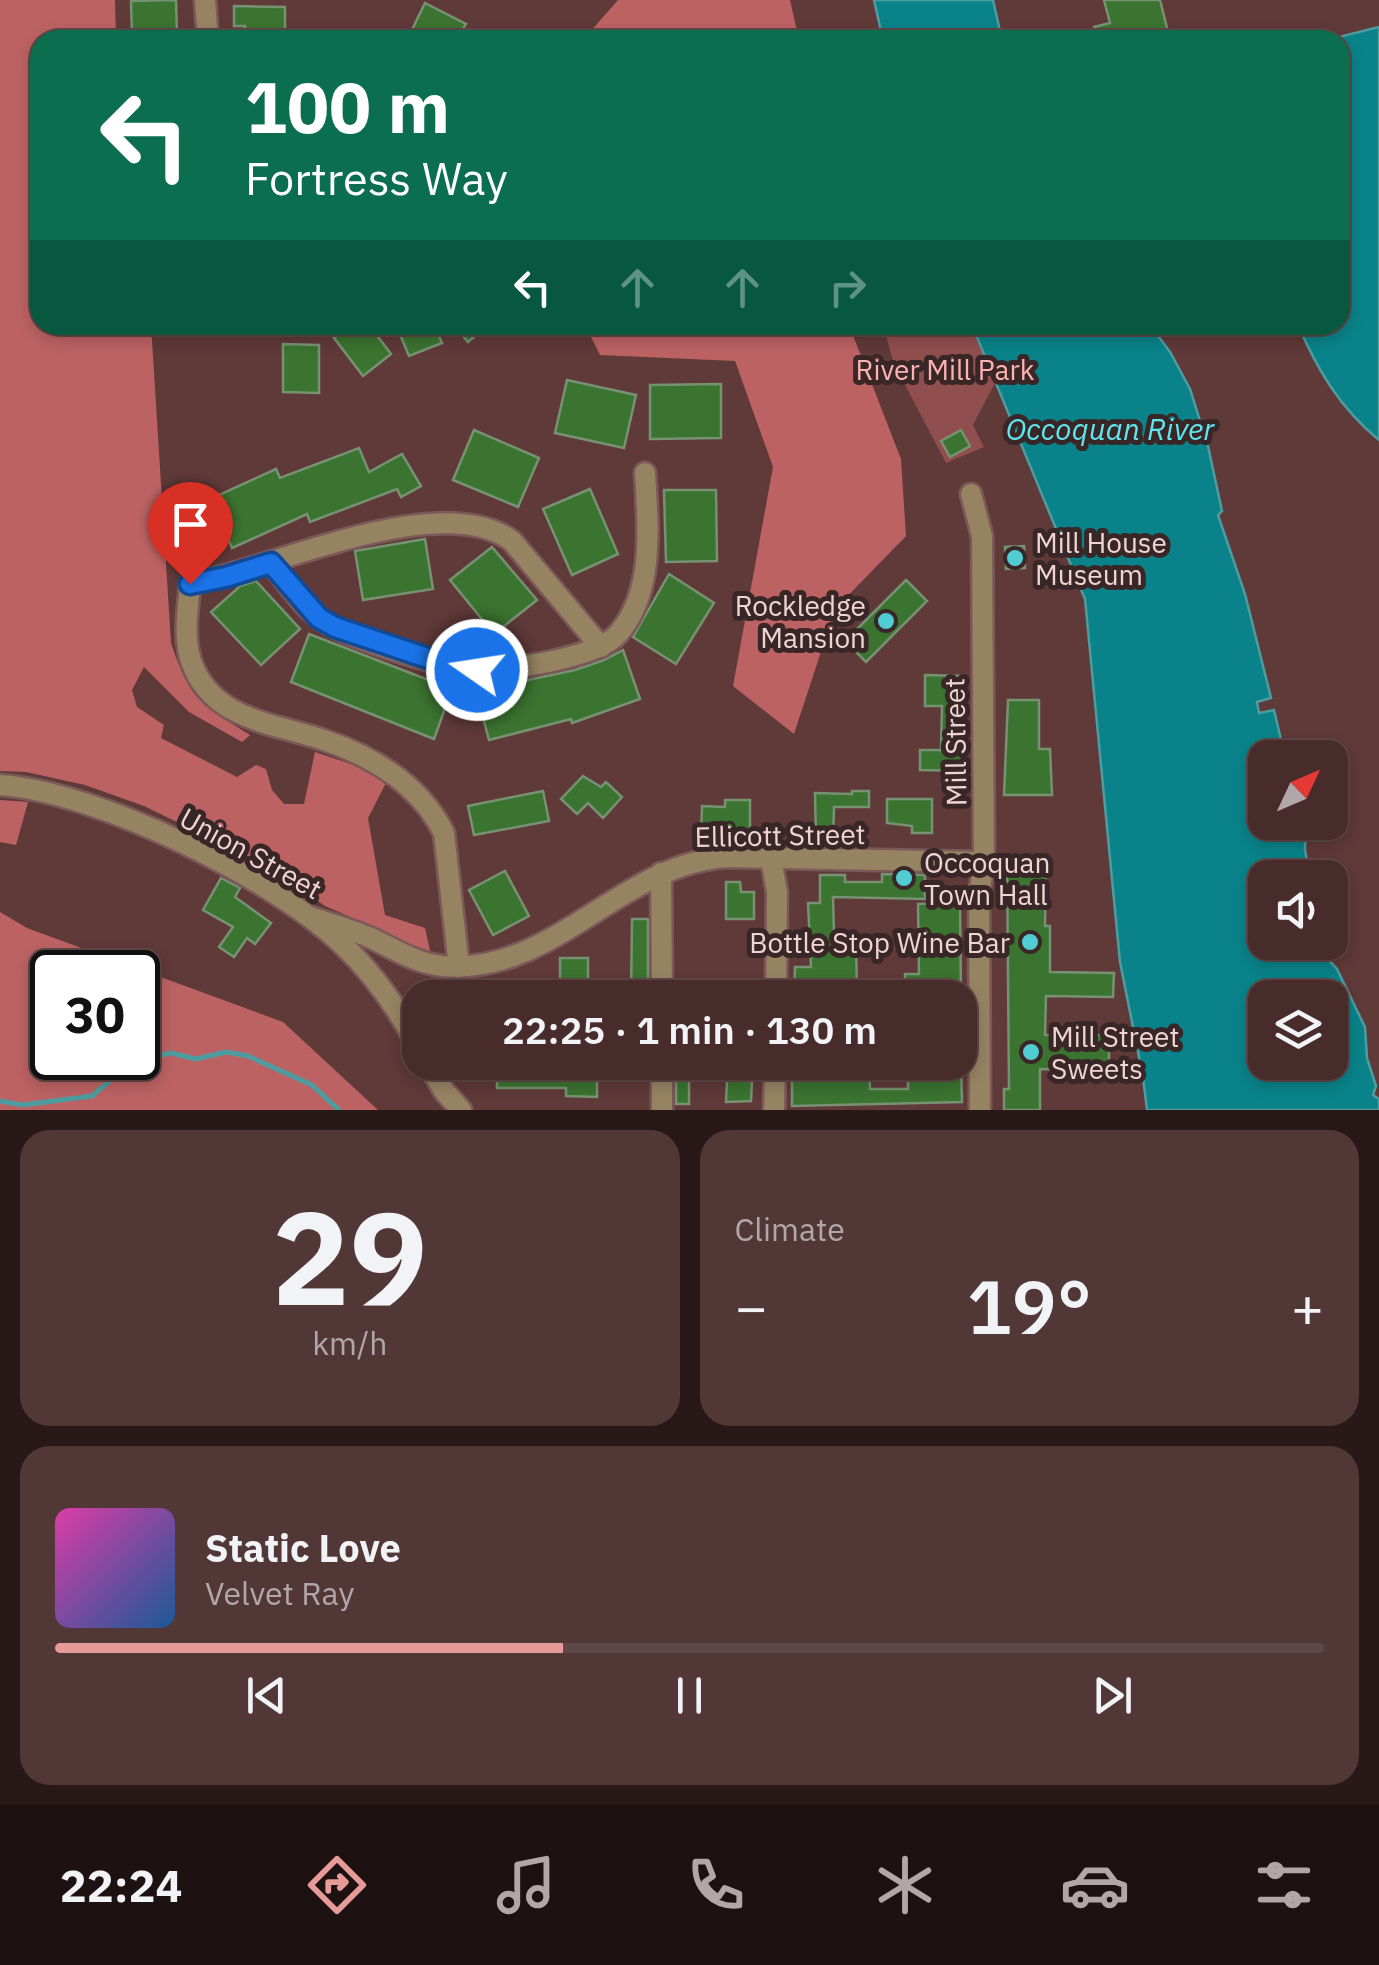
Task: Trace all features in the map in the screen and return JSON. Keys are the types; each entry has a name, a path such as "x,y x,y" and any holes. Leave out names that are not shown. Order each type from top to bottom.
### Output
{"street":[{"path":"205,0 207,30"},
{"path":"271,563 319,618 335,627 457,668 498,668 602,648 624,626 642,586 646,563 645,473"},
{"name":"Mill Street","path":"971,494 982,536 984,862 979,895 980,1110"},
{"path":"459,966 444,833 434,813 407,784 378,765 326,741 238,715 210,694 199,680 186,638 190,584 226,577 379,530 458,523 491,529 512,541 602,648"},
{"name":"Union Street","path":"0,785 48,792 141,825 263,885 313,918 344,945 402,1016"},
{"name":"Ellicott Street","path":"313,918 346,928 412,959 459,966 490,964 538,948 661,873 705,858 984,862"},
{"path":"771,859 777,892 776,980"},
{"path":"661,873 662,980"},
{"path":"438,1080 461,1110"},
{"path":"662,1080 662,1110"},
{"path":"774,1110 775,1080"}],"green space":[{"name":"River Mill Park","path":"886,335 977,335 997,379 973,425 984,447 946,463 894,364"}],"shaded area":[{"path":"0,0 115,0 116,30 30,30 30,335 152,335 171,643 185,678 199,699 250,735 242,742 189,712 144,667 132,690 137,707 164,725 161,738 237,777 256,765 266,769 272,790 284,804 304,804 315,752 387,781 368,818 385,915 425,928 430,951 416,951 385,932 325,906 268,866 144,806 85,785 26,772 0,771"},
{"path":"618,0 790,0 797,30 592,30"},
{"path":"590,335 853,335 901,459 906,536 835,609 794,734 733,686 773,467 735,361 600,355"},
{"path":"0,800 28,802 16,845 0,842"},
{"path":"0,912 27,928 87,950 30,950 30,1080 160,1080 160,977 283,1022 378,1110 0,1110"}],"water":[{"path":"874,0 993,0 1000,30 881,30"},
{"path":"1379,27 1379,440 1331,388 1303,335 1350,335 1350,34"},
{"name":"Occoquan River","path":"976,335 1157,335 1190,389 1208,446 1222,511 1218,515 1245,594 1271,698 1257,702 1259,713 1274,710 1281,740 1248,740 1248,840 1305,840 1307,860 1248,860 1248,960 1329,960 1342,980 1248,980 1248,1080 1348,1080 1348,992 1365,1027 1367,1058 1376,1086 1373,1095 1379,1099 1379,1110 1147,1110 1120,962 1085,599"}],"building":[{"path":"176,0 177,30 132,30 131,1"},
{"path":"1104,0 1160,0 1168,30 1095,30 1094,27 1110,23"},
{"path":"425,3 466,24 462,30 412,30"},
{"path":"234,6 285,7 285,30 245,30 245,26 234,26"},
{"path":"377,335 391,354 363,376 334,338"},
{"path":"400,335 438,335 442,343 409,356"},
{"path":"283,344 319,345 319,393 283,392"},
{"path":"567,380 636,395 624,448 555,433"},
{"path":"721,384 721,438 650,439 650,385"},
{"path":"474,430 539,458 518,507 453,480"},
{"path":"961,430 970,446 950,457 941,441"},
{"path":"359,448 369,472 402,454 421,486 401,497 397,489 310,522 307,514 232,548 210,499 276,469 280,478"},
{"path":"590,489 618,554 572,575 543,509"},
{"path":"664,490 716,490 717,561 666,562"},
{"path":"425,539 433,589 363,600 355,551"},
{"name":"Mill House Museum","path":"1024,546 1025,568 1006,569 1005,547"},
{"path":"492,547 537,600 494,634 450,580"},
{"path":"669,574 714,603 676,664 633,637"},
{"name":"Rockledge Mansion","path":"906,580 927,601 866,662 845,641"},
{"path":"256,581 300,629 261,665 211,612 240,586"},
{"path":"309,634 452,689 434,739 291,682"},
{"path":"623,650 640,699 572,723 571,719 489,740 476,691 575,670"},
{"path":"925,675 963,676 961,771 920,770 920,750 941,750 942,706 925,706"},
{"path":"1008,700 1039,700 1039,749 1050,749 1052,795 1004,795"},
{"path":"583,776 601,787 606,782 622,797 603,818 588,803 577,814 561,799"},
{"path":"543,791 549,821 474,835 468,806"},
{"path":"869,791 869,807 834,807 833,840 816,839 815,793"},
{"path":"887,799 932,799 932,833 912,833 912,826 887,823"},
{"path":"725,800 750,800 750,838 701,838 702,806 725,807"},
{"path":"1007,859 1046,860 1045,926 1050,926 1050,972 1114,973 1113,997 1046,996 1045,1035 1109,1035 1109,1070 1040,1069 1040,1110 1004,1110 1004,1089 1009,1089"},
{"path":"505,871 529,916 493,935 469,890"},
{"path":"882,874 925,875 925,899 833,897 834,934 850,934 850,939 856,939 857,980 795,980 795,967 811,967 808,903 820,903 820,875 845,875 845,882 882,882"},
{"path":"221,878 240,888 235,897 271,923 255,944 247,938 234,957 219,947 233,927 203,910"},
{"path":"726,882 740,882 741,892 754,892 754,919 726,919"},
{"path":"960,903 961,980 905,980 905,974 919,974 918,904"},
{"path":"632,919 648,919 648,980 631,980"},
{"path":"560,958 588,958 588,980 560,980"},
{"path":"497,1080 597,1080 597,1097 566,1096 566,1088 497,1088"},
{"path":"676,1080 689,1080 689,1104 676,1104"},
{"path":"727,1080 752,1081 751,1101 726,1102"},
{"path":"792,1080 870,1080 870,1089 908,1089 908,1080 961,1080 962,1102 792,1106"}],"waterway":[{"path":"0,1101 23,1105 92,1096 118,1074 157,1056 171,1053 196,1059 226,1052 248,1056 312,1085 339,1110"}],"place":[{"name":"Mill House Museum","path":"1015,558"},
{"name":"Rockledge Mansion","path":"886,621"},
{"name":"Occoquan Town Hall","path":"904,878"},
{"name":"Bottle Stop Wine Bar","path":"1030,942"},
{"name":"Mill Street Sweets","path":"1031,1052"}],"route":[{"path":"190,584 271,563 319,618 335,627 457,668 477,670"}]}
